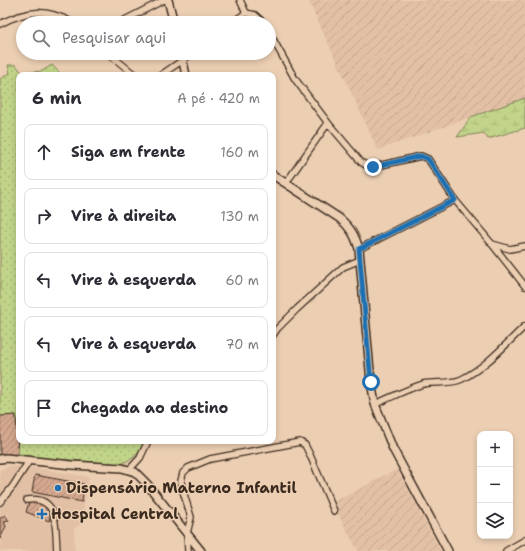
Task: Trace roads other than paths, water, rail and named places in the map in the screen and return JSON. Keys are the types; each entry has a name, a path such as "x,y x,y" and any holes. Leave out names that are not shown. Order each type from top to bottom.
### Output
{"main road":[{"path":"168,0 172,16"},
{"path":"182,61 185,72"},
{"path":"276,177 339,218 347,225 356,239 359,249 371,382 375,404 393,449 448,551"},
{"path":"0,459 6,458 136,472 201,551"}],"street":[{"path":"133,16 164,0"},
{"path":"240,0 246,13"},
{"path":"18,16 37,12 57,16"},
{"path":"242,16 246,13 256,16"},
{"path":"0,24 16,17"},
{"path":"276,45 295,79 328,123 361,162 367,166 373,167 421,156 428,159 455,200 525,286"},
{"path":"117,60 131,72"},
{"path":"166,72 182,61"},
{"path":"286,184 328,123"},
{"path":"359,249 455,200"},
{"path":"492,244 510,249 525,246"},
{"path":"276,330 343,267 360,260"},
{"path":"375,404 421,385 430,383 455,382 462,379 491,359 525,326"},
{"path":"188,551 187,533 191,517 180,481 183,473 188,468 210,459 300,442 305,445 334,511"},
{"path":"128,470 140,458 147,444"},
{"path":"0,502 10,490 29,461"},
{"path":"27,500 37,499 45,502 51,507 55,522 57,551"},
{"path":"506,551 525,540"}],"place":[{"name":"Dispensário Materno Infantil","path":"58,488"},
{"name":"Hospital Central","path":"42,514"}]}
